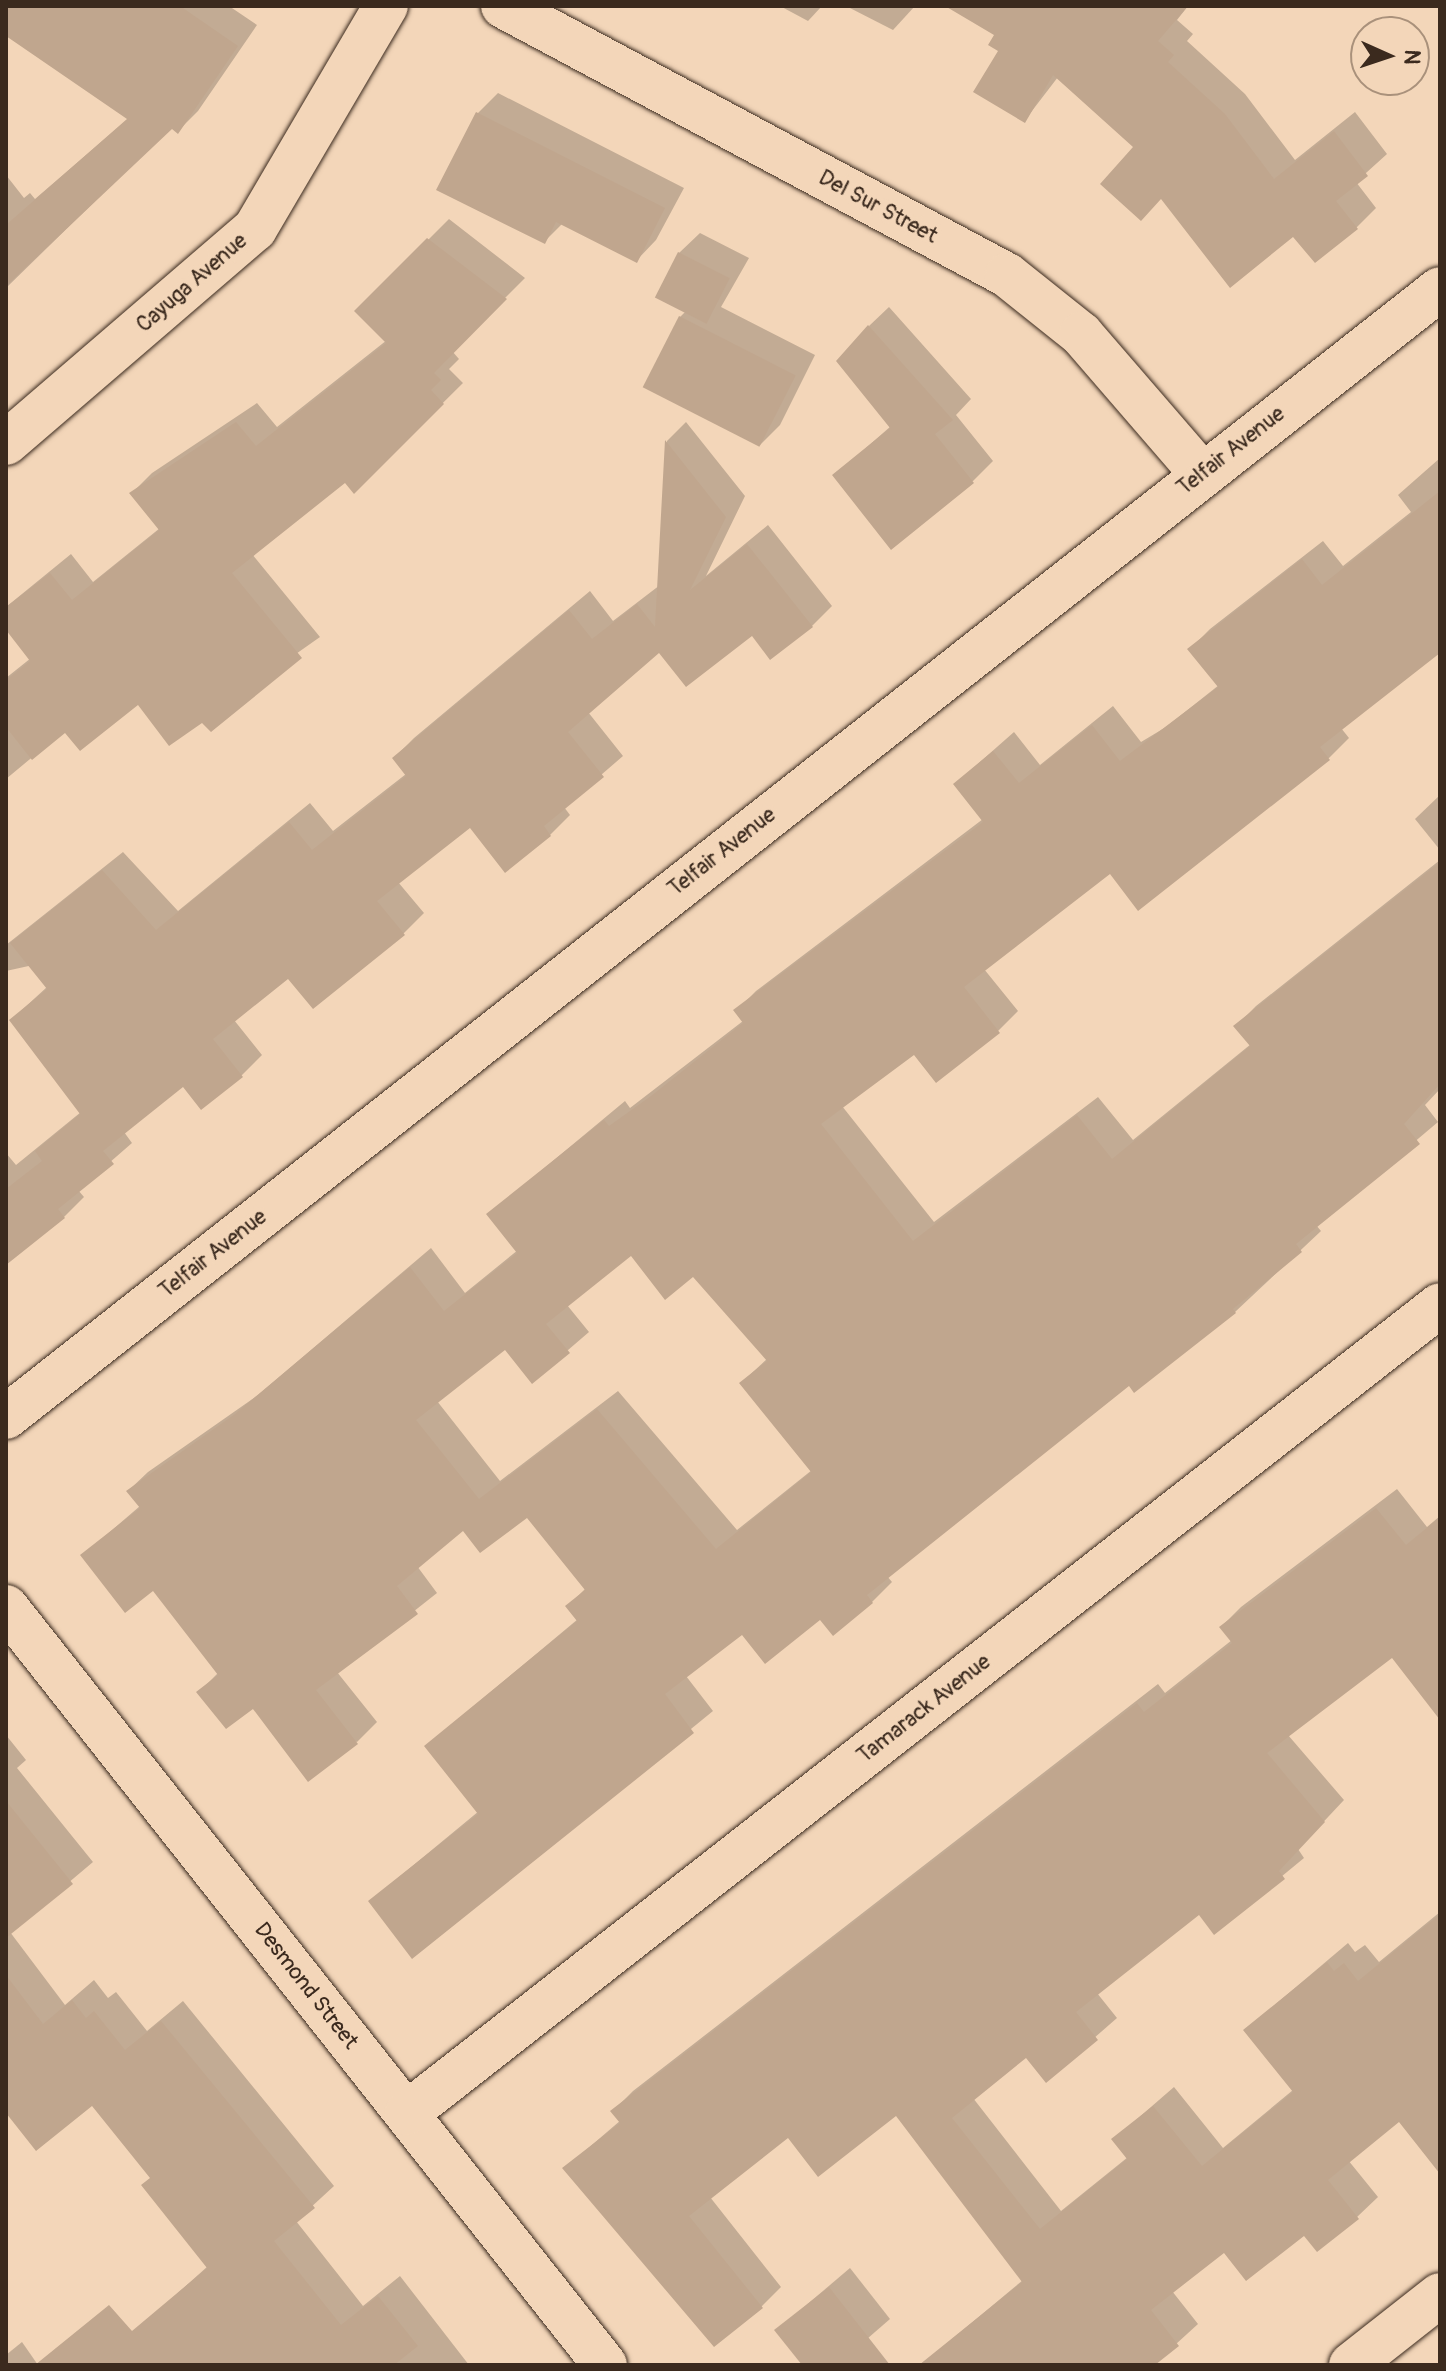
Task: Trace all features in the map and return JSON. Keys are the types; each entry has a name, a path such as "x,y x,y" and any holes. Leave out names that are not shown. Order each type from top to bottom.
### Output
{"street":[{"name":"Cayuga Avenue","path":"6,443 255,229 386,6"},
{"name":"Del Sur Street","path":"503,6 1007,275 1081,334 1202,474"},
{"name":"Telfair Avenue","path":"6,1417 1440,289"},
{"name":"Tamarack Avenue","path":"407,2113 1440,1305"},
{"name":"Desmond Street","path":"6,1607 605,2365"},
{"path":"1351,2365 1440,2295"}],"building":[{"path":"6,6 180,6 238,46 178,134 172,129 6,286 6,225 127,119 6,36"},
{"path":"945,6 1188,6 1158,41 1174,55 1168,62 1225,114 1274,179 1334,131 1368,176 1336,201 1358,229 1315,263 1293,237 1230,288 1161,199 1141,221 1100,184 1133,147 1053,75 1025,123 973,92 998,51 988,45 994,35"},
{"path":"476,112 665,208 637,263 556,222 545,244 436,190"},
{"path":"427,238 507,299 434,373 441,380 431,390 444,404 354,494 345,483 232,573 302,658 211,732 202,723 169,746 138,705 80,751 65,733 32,760 6,727 6,680 30,661 6,630 6,607 50,573 72,600 159,530 129,493 236,422 256,446 386,343 354,311"},
{"path":"678,252 730,278 707,324 655,297"},
{"path":"679,316 796,375 759,447 643,387"},
{"path":"868,325 953,420 935,434 974,483 891,550 832,475 890,428 836,361"},
{"path":"665,440 726,517 690,590 747,544 813,627 770,660 752,636 686,687 659,653 568,732 604,777 544,826 551,836 505,873 470,828 377,901 405,935 313,1009 288,979 213,1039 243,1077 201,1110 183,1087 103,1151 114,1164 58,1209 65,1218 6,1265 6,1189 42,1161 35,1151 80,1114 9,1020 47,989 10,943 102,870 156,930 289,822 312,850 406,776 392,758 569,610 592,639 637,604 655,627"},
{"path":"1440,491 1440,653 1320,747 1330,760 1138,911 1110,874 964,987 1000,1033 936,1083 914,1055 821,1124 913,1241 1077,1115 1112,1159 1250,1046 1233,1026 1440,862 1440,1084 1404,1124 1420,1144 1296,1244 1302,1252 1233,1309 1236,1313 1134,1393 1129,1386 867,1595 873,1603 833,1636 820,1620 765,1664 742,1635 665,1694 694,1733 412,1959 368,1901 478,1814 424,1746 577,1621 565,1606 585,1590 527,1518 480,1553 463,1531 397,1586 418,1614 316,1690 358,1744 308,1782 253,1709 226,1729 196,1692 218,1675 153,1591 125,1613 80,1555 140,1508 126,1491 235,1414 410,1267 444,1311 517,1253 486,1214 604,1120 609,1126 651,1096 743,1023 733,1010 983,822 953,784 993,751 1019,783 1092,725 1120,761 1218,687 1187,649 1302,559 1322,585","holes":["631,1256 665,1300 693,1277 767,1361 739,1383 811,1472 716,1549 597,1409 479,1499 416,1420 505,1350 532,1384 570,1353 546,1324"]},
{"path":"1376,1508 1406,1545 1440,1517 1440,1720 1392,1658 1267,1753 1325,1822 1279,1871 1285,1879 1214,1935 1199,1915 1076,2012 1098,2040 1046,2083 1026,2058 952,2118 1040,2229 1127,2159 1111,2139 1153,2106 1202,2166 1293,2092 1243,2030 1327,1962 1334,1971 1344,1963 1358,1981 1440,1914 1440,2174 1399,2122 1328,2180 1359,2219 1317,2252 1304,2236 1246,2281 1224,2253 1151,2310 1179,2346 1155,2365 919,2365 1022,2282 896,2116 818,2177 788,2138 689,2216 763,2308 714,2347 562,2168 620,2123 610,2111 1137,1703 1144,1712 1232,1643 1219,1627"},
{"path":"6,1801 73,1884 6,1938"},
{"path":"6,1975 43,2024 72,2000 86,2018 94,2011 125,2050 161,2021 315,2208 274,2241 341,2325 378,2296 418,2346 394,2365 35,2365 109,2305 132,2331 207,2268 141,2185 150,2178 92,2106 36,2151 6,2113"},
{"path":"829,2287 890,2365 802,2365 774,2330"}]}
